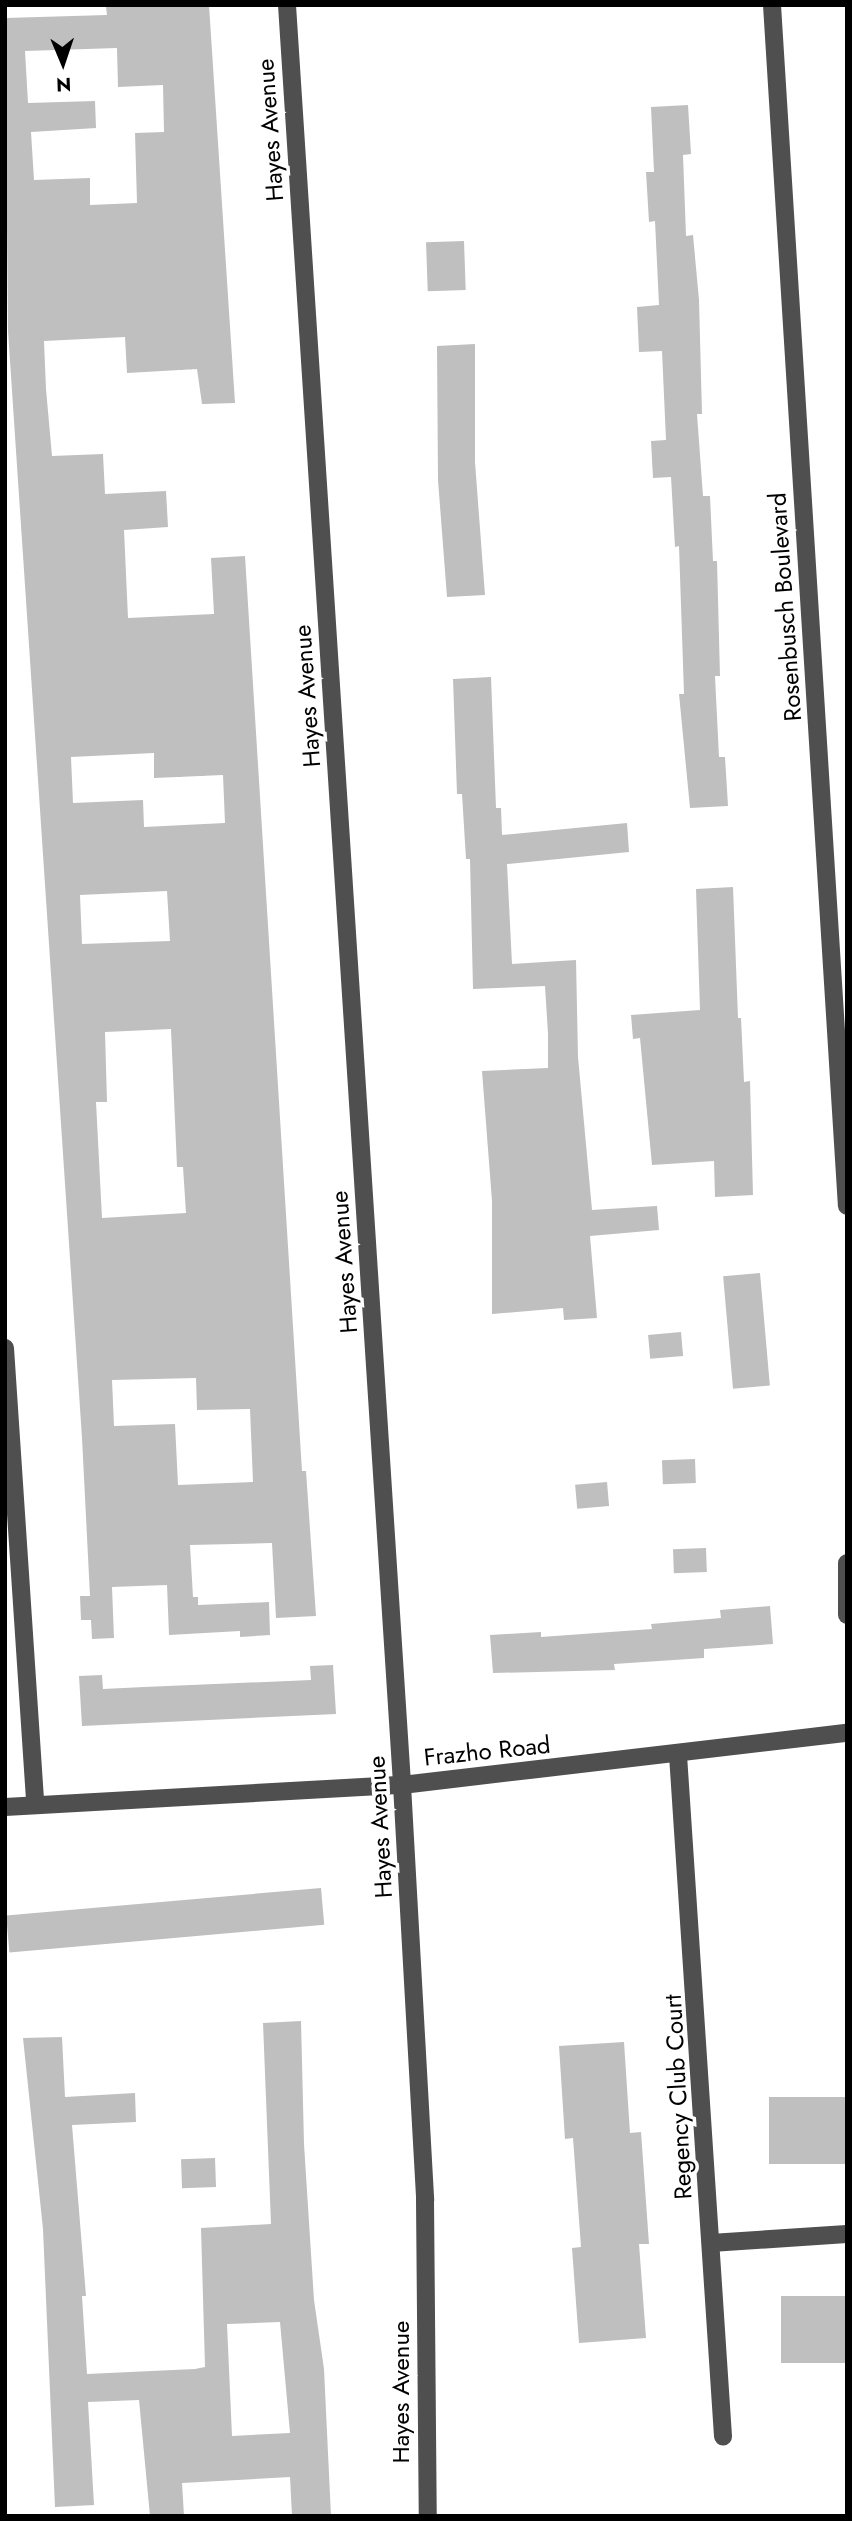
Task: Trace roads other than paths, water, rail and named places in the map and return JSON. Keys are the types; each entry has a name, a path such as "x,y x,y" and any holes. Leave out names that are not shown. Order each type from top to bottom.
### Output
{"street":[{"name":"Hayes Avenue","path":"287,5 402,1785 425,2200 428,2516"},
{"name":"Rosenbusch Boulevard","path":"772,5 847,1206"},
{"path":"5,1348 35,1805"},
{"path":"847,1563 847,1615"},
{"name":"Frazho Road","path":"5,1807 402,1785 678,1755 847,1733"},
{"name":"Regency Club Court","path":"678,1755 723,2437"},
{"path":"711,2243 847,2234"}]}
